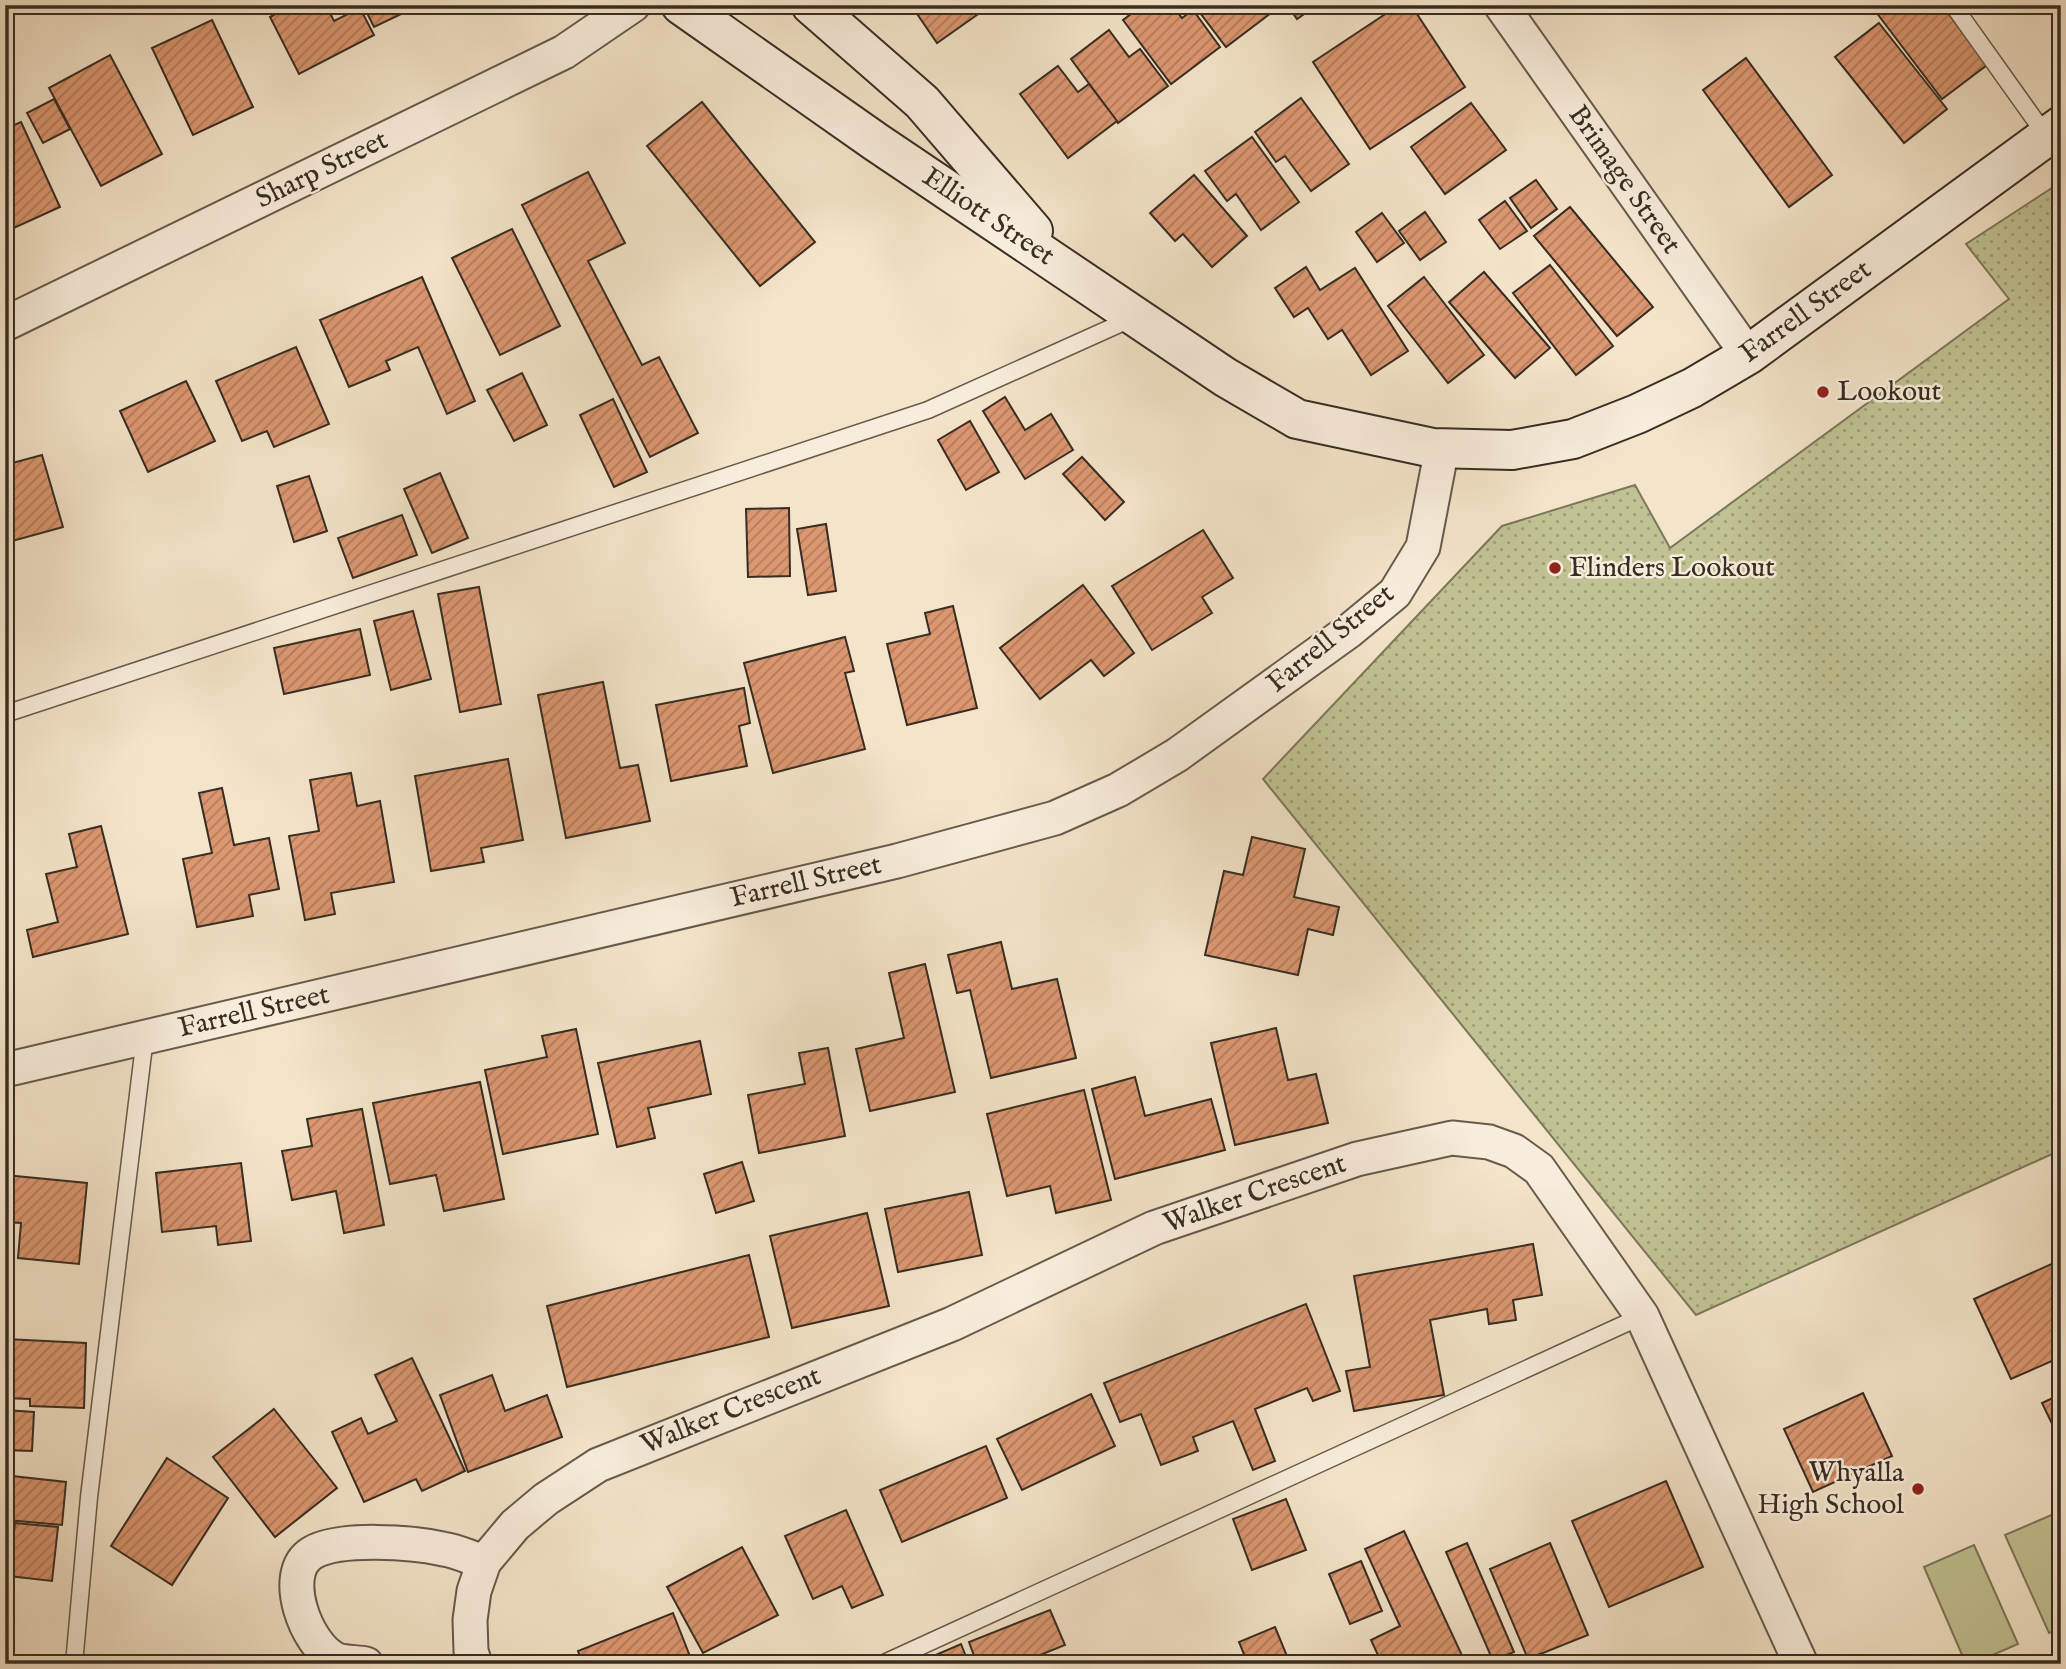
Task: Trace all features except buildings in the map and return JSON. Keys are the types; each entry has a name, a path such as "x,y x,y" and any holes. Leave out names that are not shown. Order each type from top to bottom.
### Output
{"main road":[{"name":"Elliott Street","path":"681,5 876,142 1064,267"},
{"name":"Elliott Street","path":"811,5 922,102 1064,267"},
{"name":"Farrell Street","path":"1064,267 1225,377 1297,419 1433,448 1512,450 1573,439 1637,414 1681,393 1748,355 2054,132"}],"street":[{"name":"Sharp Street","path":"5,324 564,52 633,5"},
{"name":"Brimage Street","path":"1501,5 1748,355"},
{"name":"Farrell Street","path":"5,1070 897,861 1055,818 1118,790 1177,755 1349,631 1395,593 1423,547 1442,448"},
{"name":"Walker Crescent","path":"475,1664 471,1651 470,1620 474,1591 484,1562 515,1525 546,1499 598,1465 952,1324 1154,1228 1357,1160 1452,1138 1489,1142 1514,1151 1539,1168 1642,1316 1790,1660"},
{"path":"366,1664 335,1659 311,1636 302,1616 297,1583 301,1565 309,1554 323,1549 372,1542 444,1549 484,1562"}],"lane":[{"path":"1953,5 2054,132"},
{"path":"5,714 928,410 1135,317"},
{"path":"74,1664 89,1497 145,1037"},
{"path":"882,1664 1642,1316"}],"green space":[{"path":"2061,182 2061,1150 1696,1315 1263,779 1502,526 1635,485 1670,548 2009,299 1966,244"},
{"path":"2056,1513 2061,1524 2061,1628 2049,1633 2005,1535"},
{"path":"1974,1545 2018,1644 1972,1664 1966,1664 1924,1567"}],"place":[{"name":"Lookout","path":"1823,392"},
{"name":"Flinders Lookout","path":"1555,568"},
{"name":"Whyalla High School","path":"1918,1489"}]}
